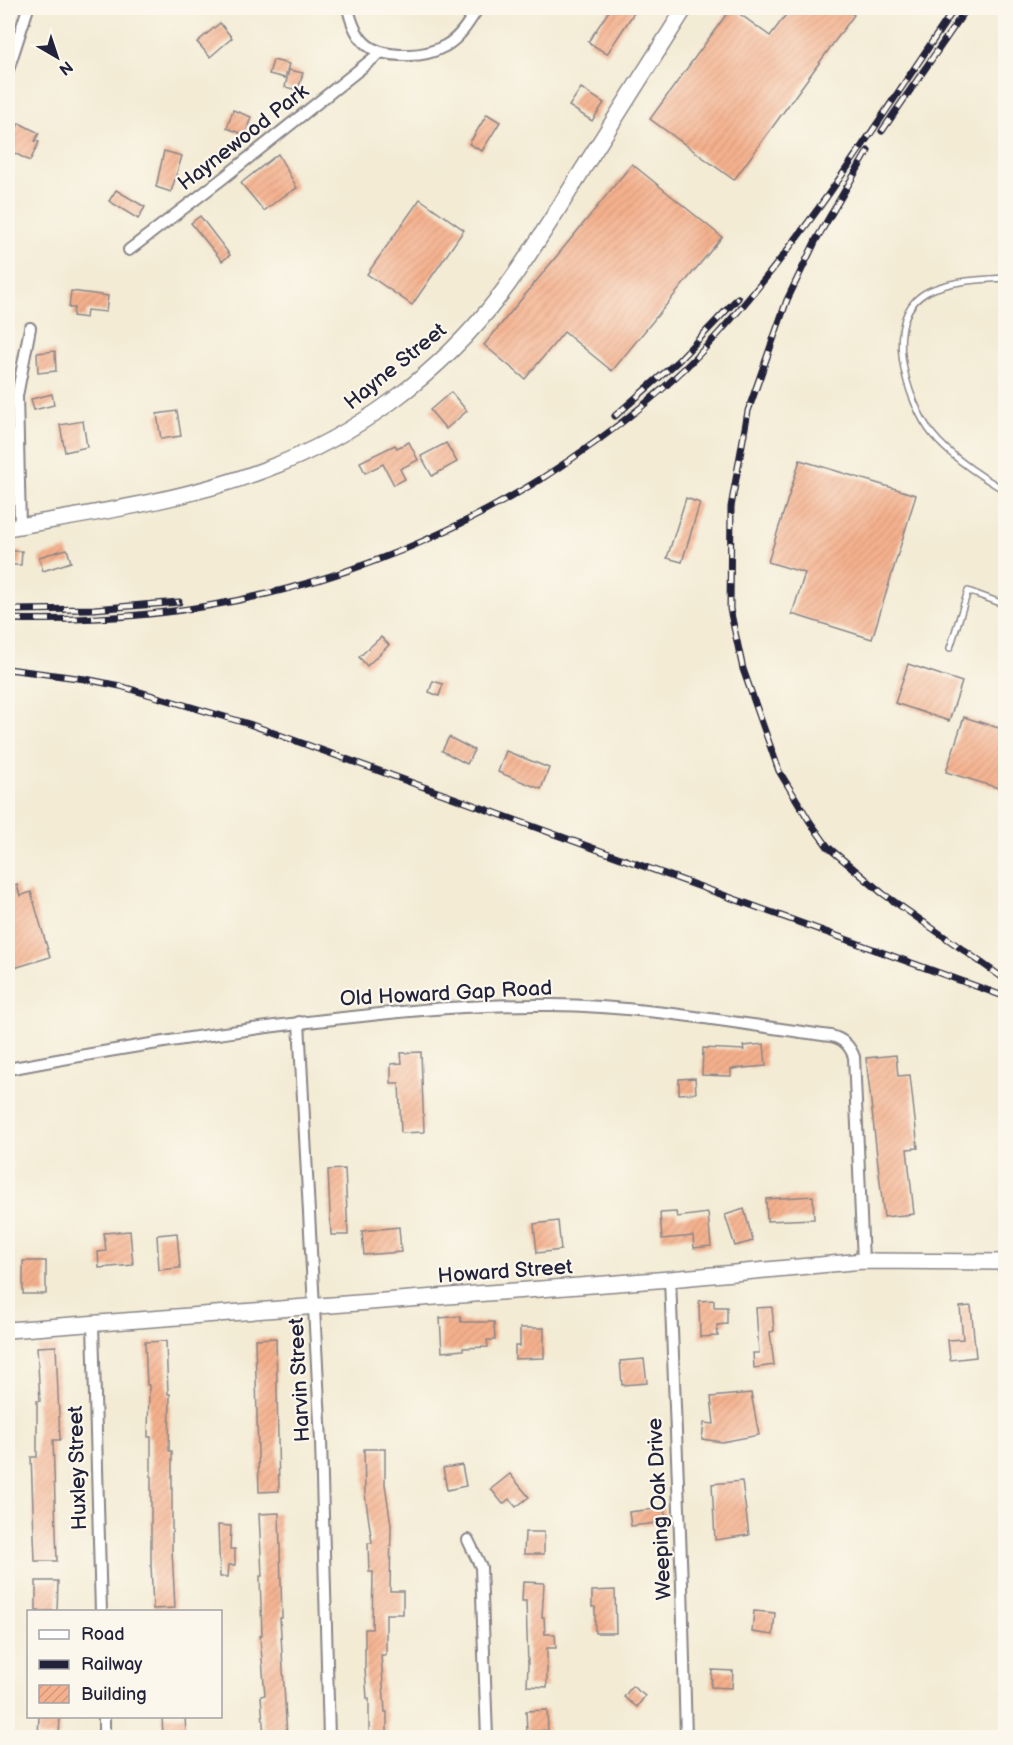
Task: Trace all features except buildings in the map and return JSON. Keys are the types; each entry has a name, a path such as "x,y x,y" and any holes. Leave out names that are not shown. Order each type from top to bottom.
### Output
{"street":[{"path":"8,70 28,8"},
{"path":"348,8 354,29 360,39 380,53 394,55 416,55 446,46 458,37 478,8"},
{"name":"Hayne Street","path":"14,527 129,505 237,480 284,462 331,440 390,402 430,370 467,334 501,294 551,220 685,8"},
{"name":"Haynewood Park","path":"129,250 380,53"},
{"path":"14,527 17,396 30,328"},
{"name":"Old Howard Gap Road","path":"8,1069 137,1046 299,1022 498,1005 554,1005 672,1013 838,1038 848,1046 854,1058 863,1261"},
{"name":"Harvin Street","path":"299,1022 321,1441 329,1737"},
{"name":"Howard Street","path":"8,1330 670,1279 863,1261 1005,1262"},
{"name":"Weeping Oak Drive","path":"670,1279 686,1737"},
{"name":"Huxley Street","path":"93,1324 101,1610"},
{"path":"468,1540 481,1568 487,1737"},
{"path":"104,1718 104,1737"}],"lane":[{"path":"1005,278 957,283 928,292 915,303 906,316 900,337 903,363 910,388 919,413 933,434 950,452 983,478 1005,491"},
{"path":"950,648 968,591 1005,605"}],"railway":[{"path":"8,619 80,619 150,614 219,604 287,589 353,569 418,543 482,513 544,477 637,411 700,354 719,333 752,295 813,215 955,8"},
{"path":"882,131 967,8"},
{"path":"868,151 816,240 787,300 748,411 731,507 730,609 743,669 779,771 828,847 882,893 1006,980"},
{"path":"615,416 678,361 738,298"},
{"path":"8,610 94,609 179,602"},
{"path":"8,669 120,686 249,724 1006,997"}]}
